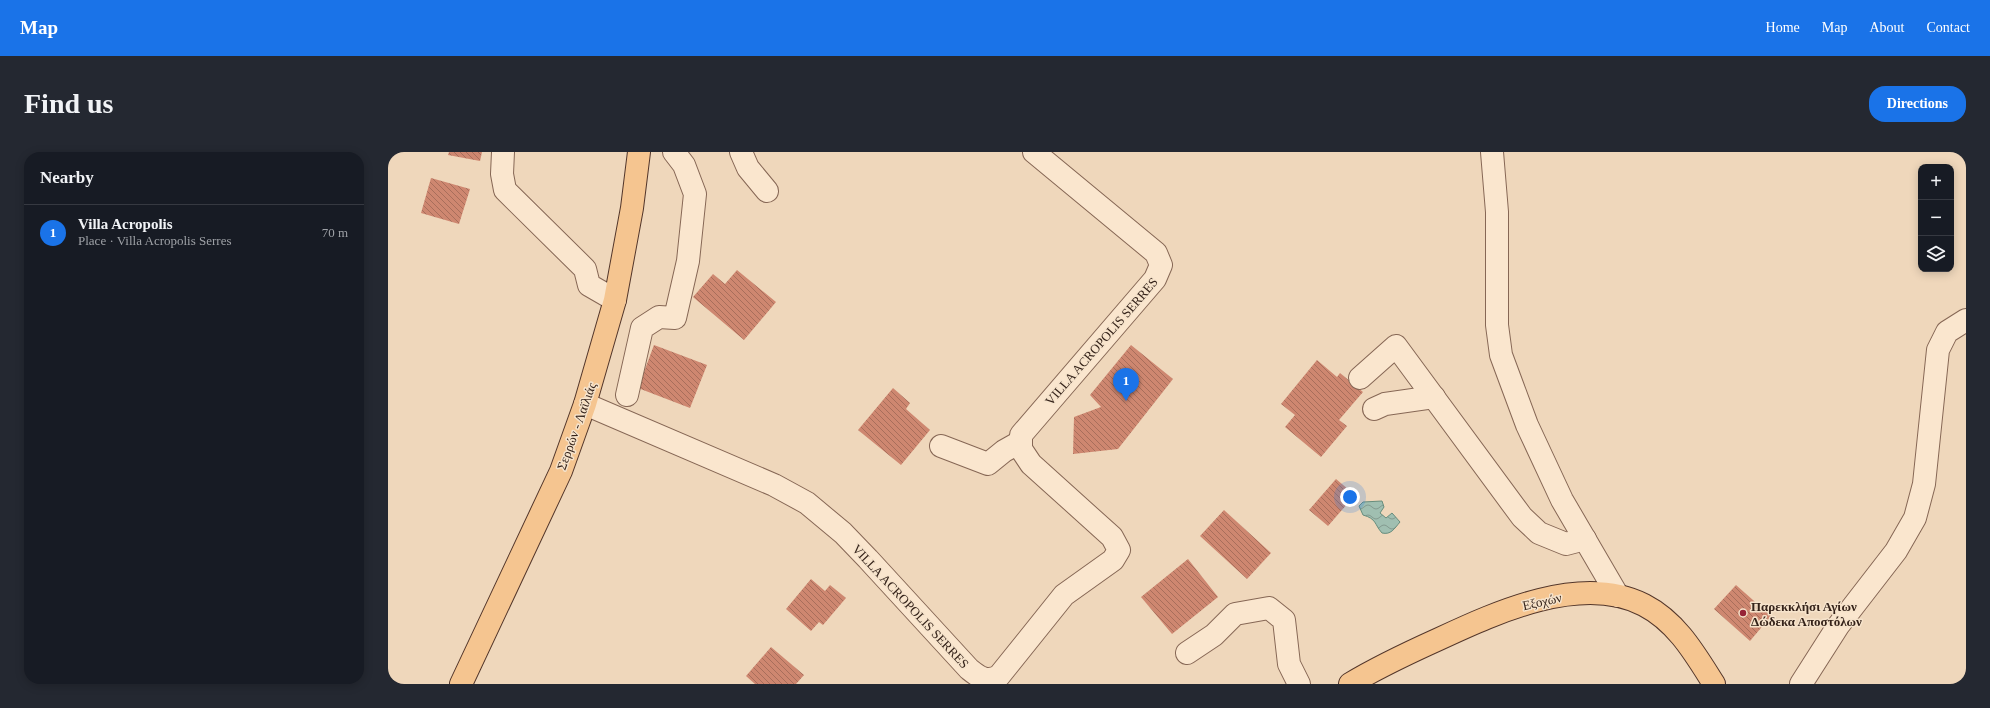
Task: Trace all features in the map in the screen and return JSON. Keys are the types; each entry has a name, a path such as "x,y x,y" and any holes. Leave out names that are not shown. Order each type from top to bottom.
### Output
{"main road":[{"name":"Σερρών - Λαϊλιάς","path":"461,684 561,471 585,404 615,300 632,208 639,152"},
{"name":"Εξοχών","path":"1350,684 1389,662 1490,616 1523,605 1568,595 1591,593 1618,596 1645,605 1668,622 1694,652 1714,684"}],"street":[{"path":"503,152 502,174 505,190 585,269 589,285 615,300"},
{"path":"628,395 642,328 659,317 675,318 688,261 695,194 684,165 674,152"},
{"path":"741,152 748,168 767,191"},
{"name":"VILLA ACROPOLIS SERRES","path":"585,404 774,485 807,503 827,518 863,554 969,669 988,680 995,678 1002,674 1064,595 1113,560 1119,550 1112,537 1104,528 1031,464 1024,456 1020,442 1025,430 1155,279 1161,264 1156,253 1034,152"},
{"path":"1492,152 1497,212 1497,326 1501,355 1513,390 1565,506 1618,596"},
{"path":"1801,684 1838,626 1896,551 1915,518 1924,484 1938,350 1947,332 1966,320"},
{"path":"1360,378 1396,346 1522,517 1539,534 1566,544 1585,539"},
{"path":"1374,409 1385,404 1434,397"},
{"path":"941,446 988,464 1004,451 1020,442"},
{"path":"1187,653 1214,635 1235,614 1269,608 1284,620 1289,664 1299,684"}],"water":[{"path":"1382,501 1384,507 1380,513 1386,518 1392,513 1400,522 1392,531 1388,533 1382,533 1371,518 1363,515 1359,506 1363,502"}],"building":[{"path":"449,152 482,152 480,161 448,155"},
{"path":"431,178 470,189 459,224 421,213"},
{"path":"737,270 776,302 744,340 693,297 713,274 725,284"},
{"path":"654,345 707,365 690,408 638,388"},
{"path":"1131,345 1173,379 1118,449 1073,454 1074,417 1101,407 1090,395"},
{"path":"1317,360 1337,377 1340,373 1363,392 1339,420 1347,426 1321,457 1285,427 1295,415 1281,404"},
{"path":"893,388 910,403 906,409 930,430 901,465 858,430"},
{"path":"1336,479 1355,495 1328,526 1309,510"},
{"path":"1224,510 1271,553 1247,579 1200,536"},
{"path":"1188,559 1218,597 1172,634 1141,597"},
{"path":"811,579 825,591 830,585 846,598 823,625 819,622 811,631 786,609"},
{"name":"Παρεκκλήσι Αγίων Δώδεκα Αποστόλων","path":"1736,585 1771,616 1750,641 1714,609"},
{"path":"771,647 804,675 796,684 755,684 746,676"}],"place":[{"name":"Villa Acropolis","path":"1126,401"},
{"name":"Παρεκκλήσι Αγίων Δώδεκα Αποστόλων","path":"1743,613"}]}
